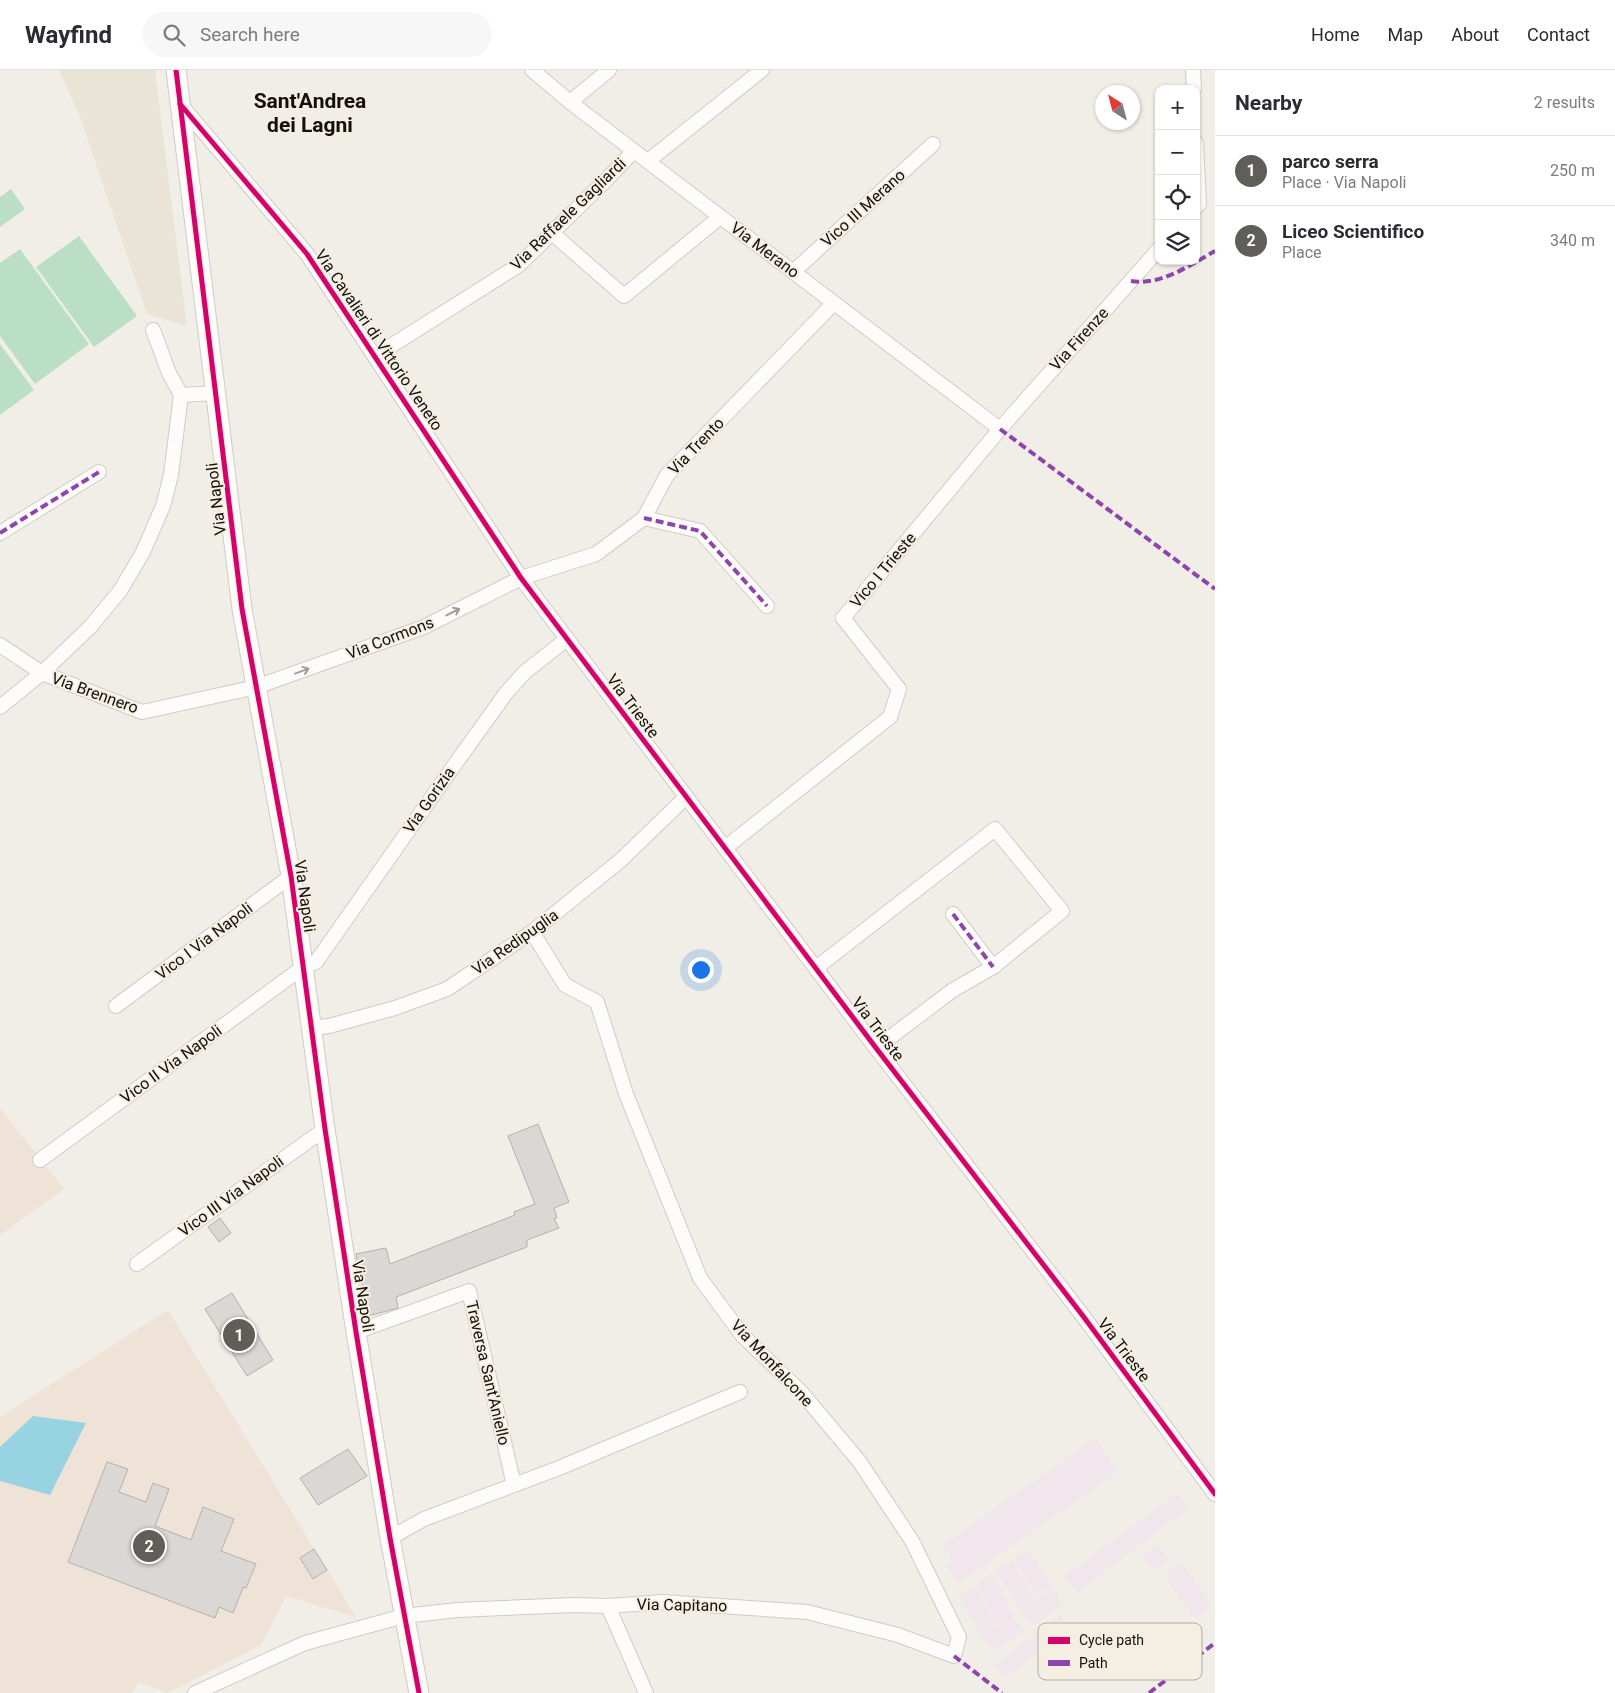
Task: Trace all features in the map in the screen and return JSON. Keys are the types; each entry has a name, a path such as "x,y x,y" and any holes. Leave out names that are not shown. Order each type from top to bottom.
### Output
{"street":[{"name":"Via Napoli","path":"176,70 242,609 291,876 302,968 356,1332 390,1538 420,1693"},
{"name":"Via Merano","path":"532,70 570,102 1000,429"},
{"path":"570,102 609,70"},
{"path":"648,161 762,70"},
{"path":"1193,70 1194,85"},
{"name":"Via Cavalieri di Vittorio Veneto","path":"180,104 307,254 521,578"},
{"name":"Vico III Merano","path":"793,272 934,144"},
{"name":"Via Raffaele Gagliardi","path":"375,356 519,265 634,151"},
{"path":"552,233 624,296 720,217"},
{"name":"Via Firenze","path":"1000,429 1155,255"},
{"name":"Via Trento","path":"521,578 596,554 644,518 667,475 834,303"},
{"path":"0,707 42,673 90,627 120,592 143,552 163,506 171,476 181,395 169,373 153,330"},
{"path":"181,395 216,394"},
{"name":"Vico I Trieste","path":"725,848 890,717 899,689 843,618 1000,429"},
{"path":"0,533 99,472"},
{"path":"644,518 700,531 767,606"},
{"name":"Via Trieste","path":"521,578 876,1048 1083,1316 1215,1494"},
{"name":"Via Cormons","path":"256,687 424,627 521,578"},
{"name":"Via Gorizia","path":"302,968 316,962 506,693 525,672 567,639"},
{"name":"Via Brennero","path":"0,645 42,673 142,712 256,687"},
{"name":"Via Redipuglia","path":"311,1028 329,1026 396,1008 447,989 532,932 621,860 686,797"},
{"path":"816,968 995,829 1062,912 993,967 952,990 876,1048"},
{"name":"Vico I Via Napoli","path":"116,1006 291,876"},
{"path":"953,914 993,967"},
{"name":"Via Monfalcone","path":"532,932 565,985 597,1002 626,1094 700,1278 742,1335 801,1392 859,1461 912,1542 959,1637 954,1656"},
{"name":"Vico II Via Napoli","path":"40,1160 302,968"},
{"name":"Vico III Via Napoli","path":"138,1264 325,1129"},
{"name":"Traversa Sant'Aniello","path":"356,1332 469,1291 514,1485"},
{"path":"390,1538 424,1519 558,1468 740,1392"},
{"name":"Via Capitano","path":"195,1693 216,1688 305,1643 404,1616 457,1610 574,1605 608,1606 663,1602 807,1612 898,1635 954,1656"},
{"path":"608,1606 646,1693"}],"shaded area":[{"path":"59,70 155,70 187,326 147,314 80,117"},
{"path":"0,1108 64,1189 0,1235"},
{"path":"168,1310 356,1617 286,1596 261,1645 168,1693 139,1682 132,1693 0,1693 0,1417"},
{"path":"1095,1438 1118,1472 958,1583 946,1566 953,1561 942,1545"},
{"path":"1177,1493 1189,1507 1078,1592 1064,1577"},
{"path":"1158,1545 1169,1559 1155,1571 1142,1556"},
{"path":"1028,1549 1052,1585 1037,1595 1013,1559"},
{"path":"1012,1561 1034,1599 1019,1609 996,1571"},
{"path":"1182,1562 1212,1606 1194,1618 1164,1575"},
{"path":"992,1574 1014,1615 1012,1617 1024,1631 996,1650 982,1637 959,1597 975,1585 997,1627 998,1625 977,1584"},
{"path":"1051,1589 1064,1603 1033,1625 1020,1611"},
{"path":"1059,1615 1066,1623 1049,1623"},
{"path":"1038,1631 1038,1653 1007,1676 993,1666"}],"green space":[{"path":"11,189 25,209 0,227 0,197"},
{"path":"79,236 137,316 94,347 36,267"},
{"path":"20,249 89,344 35,384 0,336 0,263"},
{"path":"0,344 34,390 0,415"}],"water":[{"path":"33,1416 86,1423 50,1495 0,1481 0,1447"}],"building":[{"path":"538,1124 569,1202 554,1208 557,1218 554,1219 559,1228 527,1240 527,1247 396,1297 398,1308 368,1316 356,1254 386,1248 390,1264 515,1215 514,1212 535,1204 508,1136"},
{"path":"220,1218 231,1233 219,1242 208,1227"},
{"path":"232,1293 273,1360 247,1376 205,1309"},
{"path":"348,1449 367,1476 318,1505 300,1478"},
{"path":"107,1462 128,1469 119,1492 146,1502 153,1483 169,1489 155,1526 191,1540 203,1507 234,1519 221,1551 256,1564 246,1588 243,1587 233,1613 219,1607 215,1618 68,1562"},
{"path":"314,1549 327,1570 313,1579 300,1558"}],"marked path":[{"path":"1131,281 1142,282 1164,277 1185,268 1215,251"},
{"path":"1000,429 1215,589"},
{"path":"0,533 99,472"},
{"path":"644,518 700,531 767,606"},
{"path":"953,914 993,967"},
{"path":"1202,1653 1215,1643"},
{"path":"954,1656 1002,1693"},
{"path":"1149,1693 1166,1680"}],"cycle path":[{"path":"176,70 242,609 291,876 325,1129 356,1332 390,1538 419,1693"},
{"path":"180,104 307,254 521,578 876,1048 1083,1316 1215,1494"}],"place":[{"name":"parco serra","path":"239,1335"},
{"name":"Liceo Scientifico","path":"149,1546"}],"district":[{"name":"Sant'Andrea dei Lagni","path":"310,113"}]}
